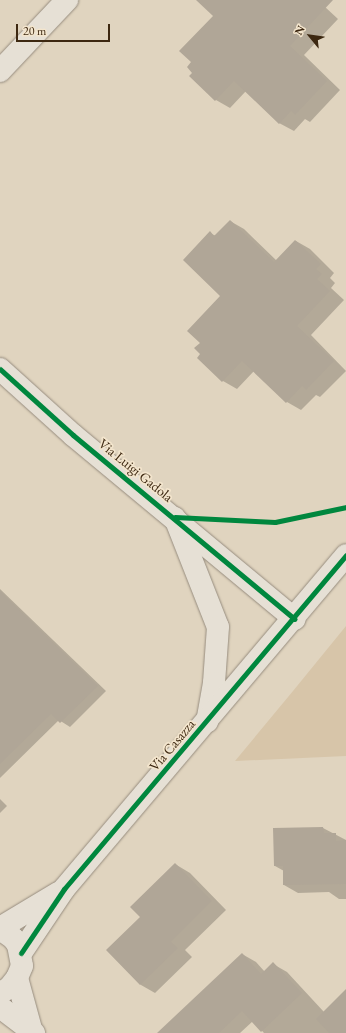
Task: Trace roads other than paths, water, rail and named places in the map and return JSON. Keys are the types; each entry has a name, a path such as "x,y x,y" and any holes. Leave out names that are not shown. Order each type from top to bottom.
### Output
{"street":[{"path":"0,72 67,0"},
{"name":"Via Luigi Gadola","path":"0,369 73,435 175,517 294,619"},
{"name":"Via Luigi Gadola","path":"175,517 218,627 214,683 207,722"},
{"name":"Via Casazza","path":"21,953 64,889 207,722 346,556"},
{"name":"Via Casazza","path":"0,928 64,889"},
{"path":"0,928 13,938 21,953 22,966 17,978 9,988 0,993"},
{"path":"17,978 32,1031"},
{"path":"0,1007 32,1031"}]}
